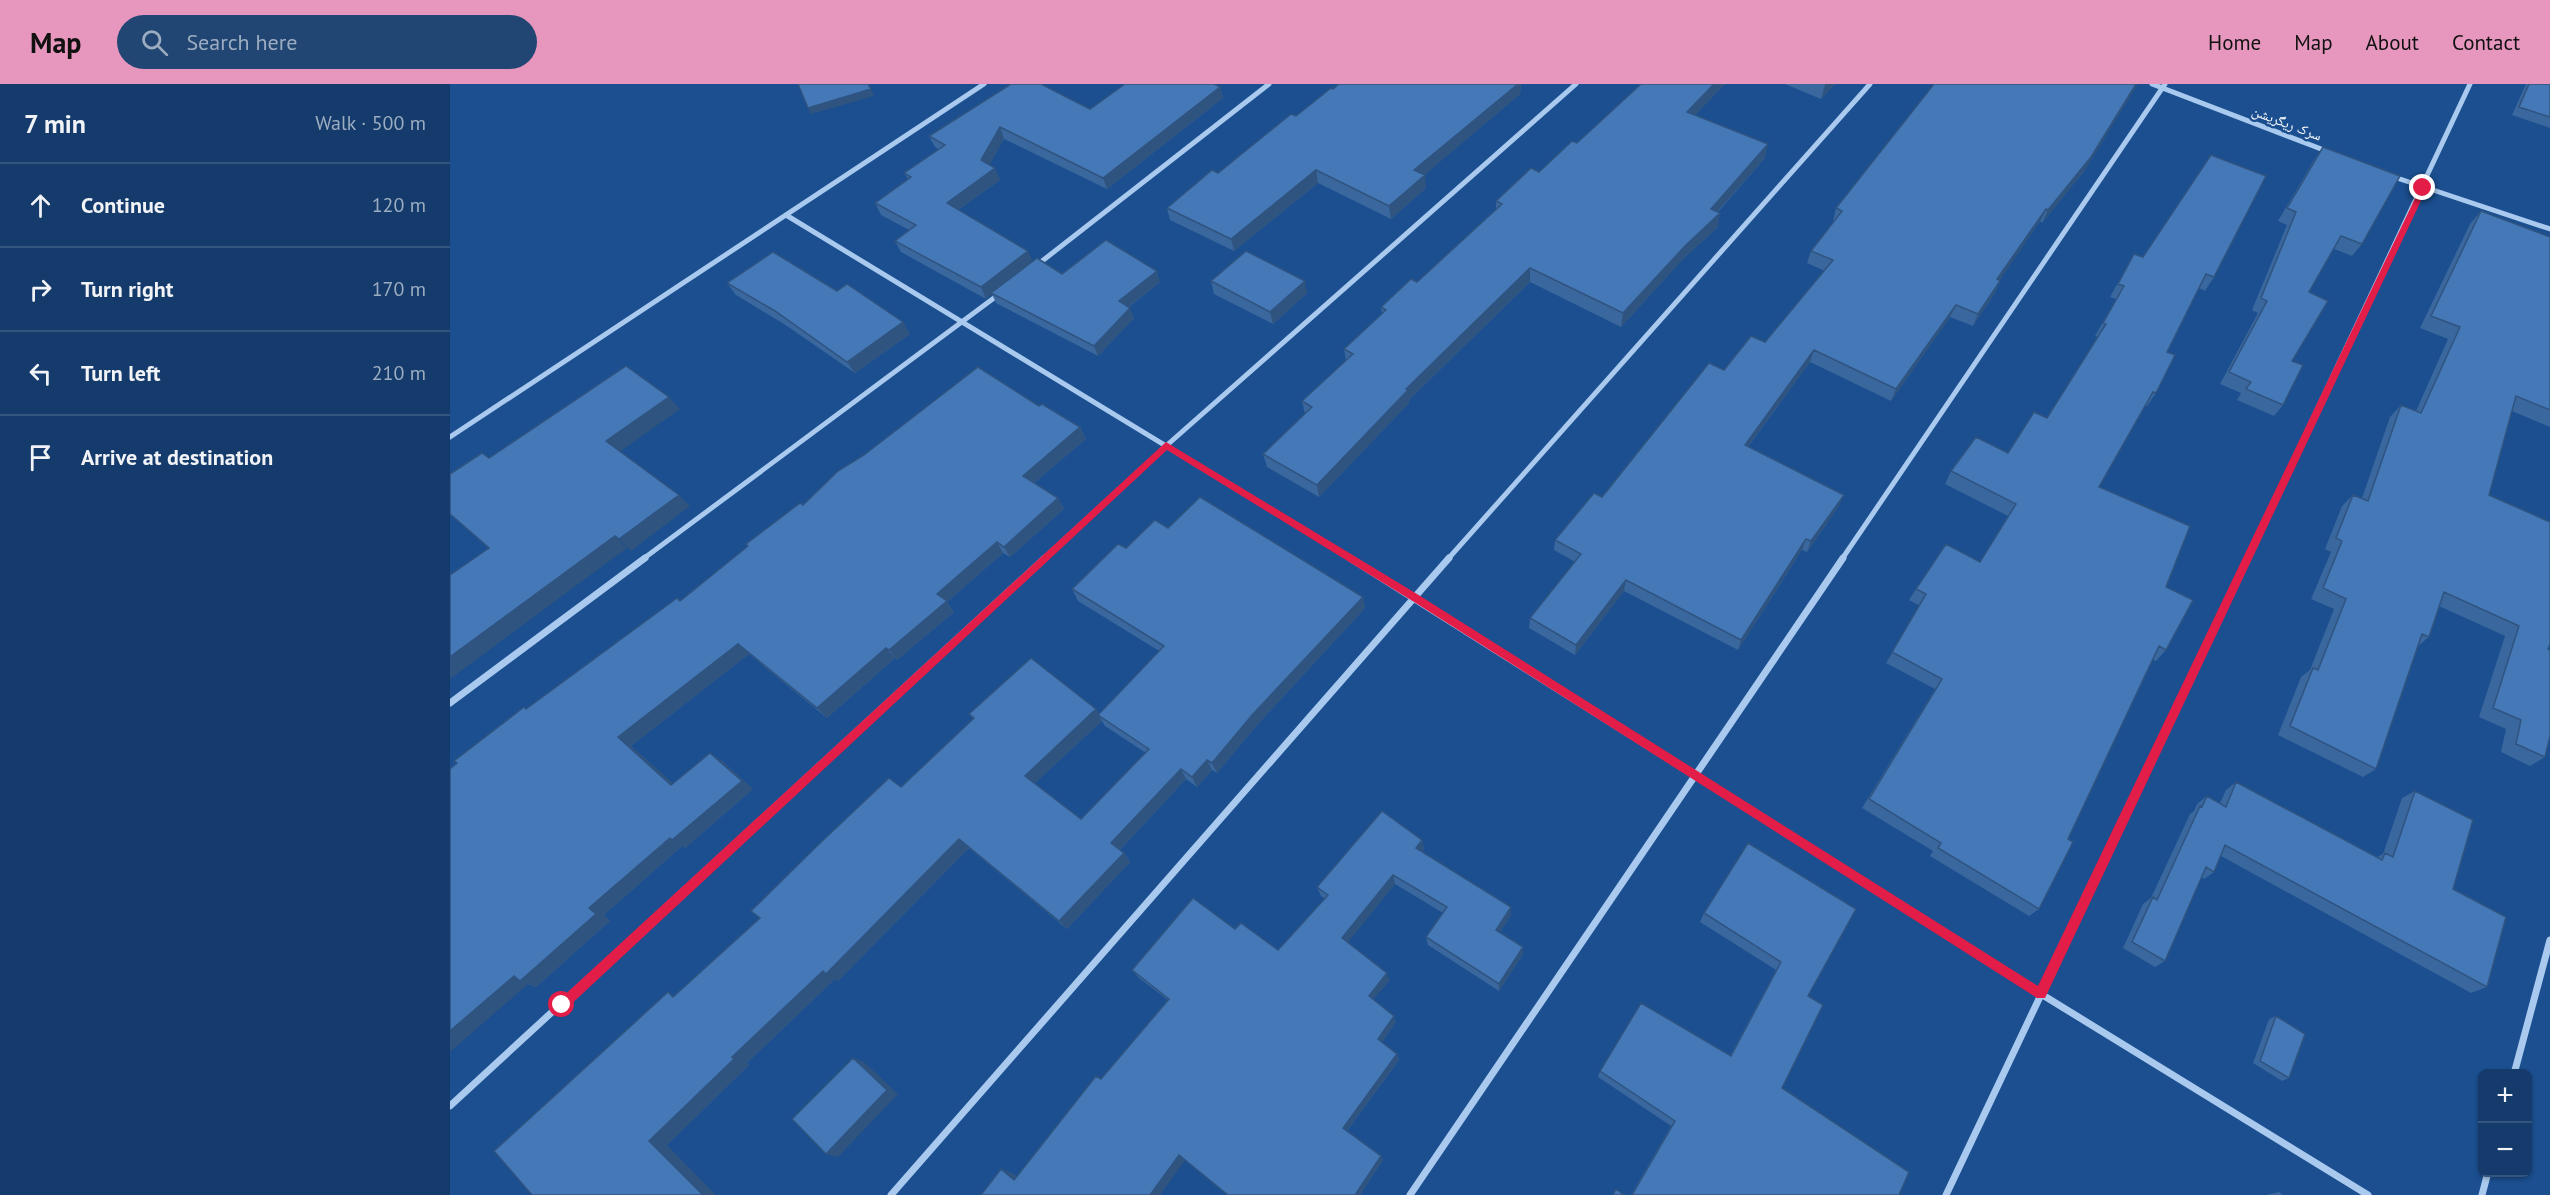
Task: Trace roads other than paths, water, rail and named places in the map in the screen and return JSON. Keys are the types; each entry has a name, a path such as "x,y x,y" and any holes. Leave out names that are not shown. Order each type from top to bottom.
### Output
{"street":[{"path":"450,437 984,84"},
{"path":"1028,272 1269,84"},
{"path":"450,1106 1166,446 1575,84"},
{"path":"891,1195 1414,597 1870,84"},
{"name":"سرک ریگریشن","path":"2152,84 2164,86 2336,155"},
{"path":"1947,1195 2470,84"},
{"path":"1410,1195 2164,86"},
{"path":"2380,171 2423,188 2550,229"},
{"path":"786,215 1414,597 2041,994 2368,1195"},
{"path":"450,703 1000,294"},
{"path":"2515,1069 2550,940"},
{"path":"2482,1195 2487,1177"}]}
